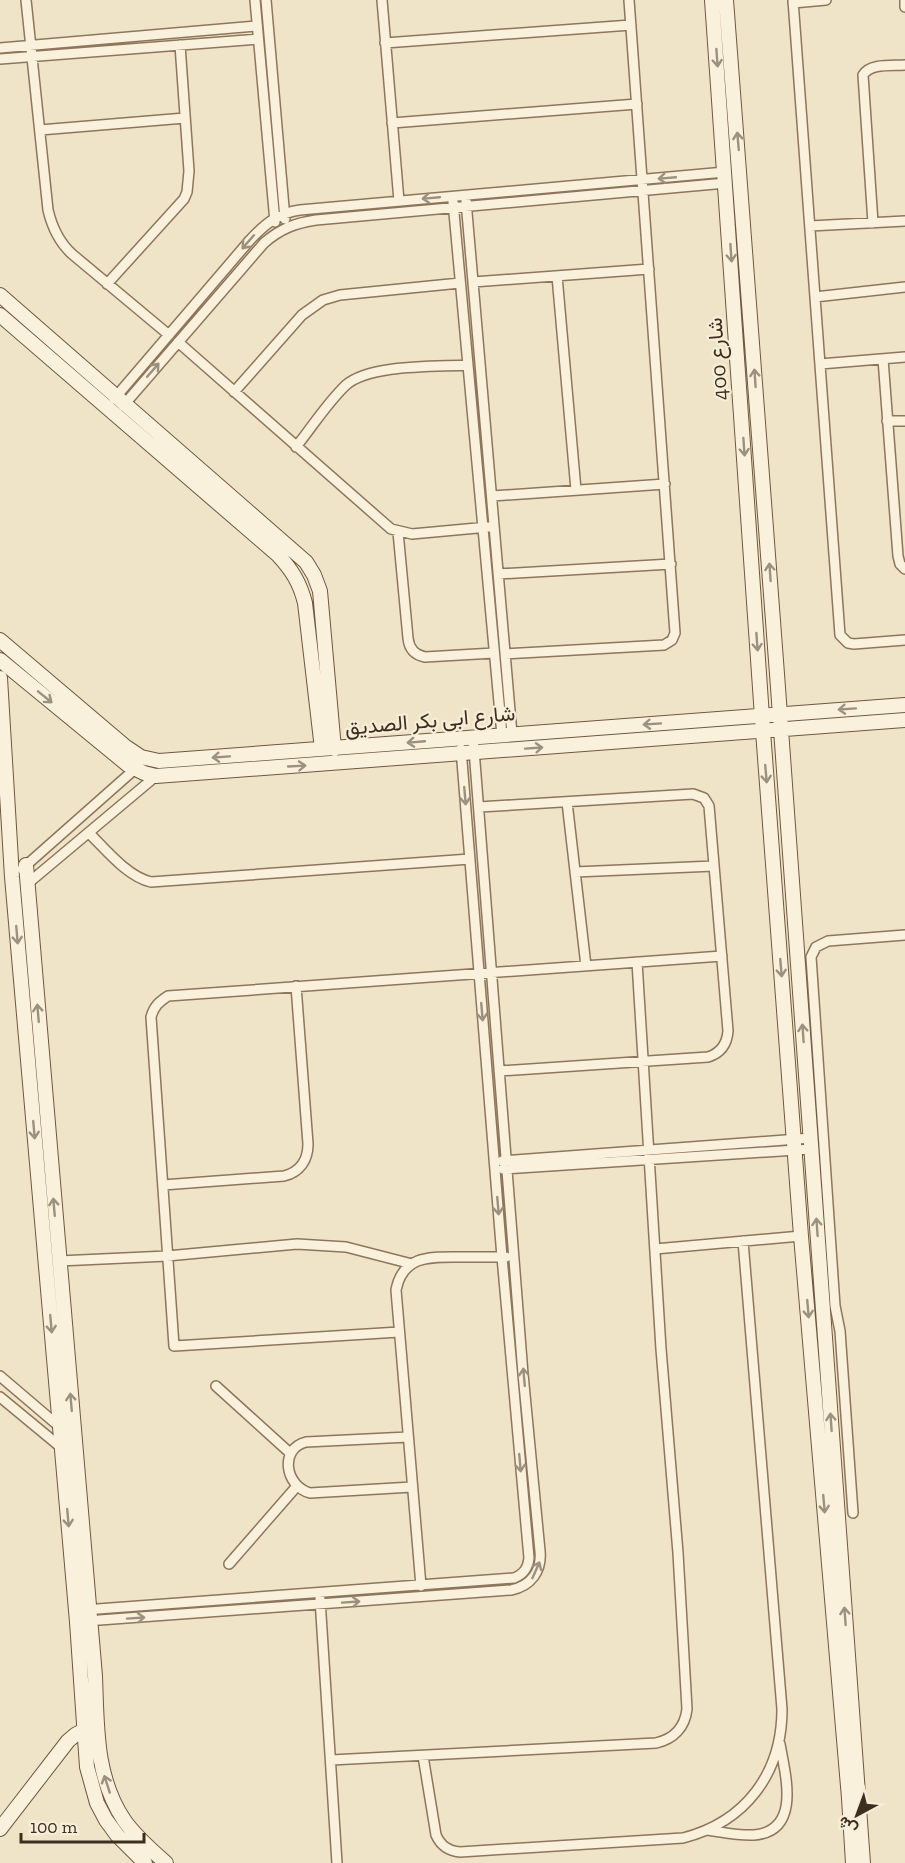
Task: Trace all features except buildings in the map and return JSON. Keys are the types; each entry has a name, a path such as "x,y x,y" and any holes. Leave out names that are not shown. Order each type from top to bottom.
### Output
{"street":[{"path":"27,0 48,210 53,227 66,249 169,335"},
{"path":"255,0 276,233"},
{"path":"266,0 286,227"},
{"path":"382,0 399,201"},
{"path":"505,654 667,644 674,637 676,630 629,0"},
{"name":"شارع 400","path":"712,0 801,1236 854,1798"},
{"name":"شارع 400","path":"726,0 811,1144 854,1798"},
{"path":"826,0 793,1 840,635 848,643 854,644 905,640"},
{"path":"904,0 905,7"},
{"path":"385,43 631,25"},
{"path":"0,48 257,26"},
{"path":"0,59 258,39"},
{"path":"107,284 184,199 187,192 189,171 180,45"},
{"path":"873,223 863,75 865,71 873,67 905,65"},
{"path":"392,123 637,104"},
{"path":"40,130 185,118"},
{"path":"111,411 178,342 264,243 286,227 306,221 643,191 726,178 740,171"},
{"path":"121,400 169,335 256,232 274,218 285,213 643,180 726,178"},
{"path":"465,195 505,654 507,734"},
{"path":"452,196 494,653 507,734"},
{"path":"810,226 905,221"},
{"path":"473,282 649,270"},
{"path":"556,276 576,490"},
{"path":"234,392 296,321 308,309 323,300 340,295 460,283"},
{"path":"815,297 905,287"},
{"path":"0,295 301,556 311,568 320,591 328,749"},
{"path":"0,315 278,555 296,577 305,603 328,749"},
{"path":"178,342 384,525 398,532 419,534 494,526"},
{"path":"820,364 905,357"},
{"path":"884,359 898,556 900,564 905,569"},
{"path":"296,447 340,392 359,377 379,370 468,365"},
{"path":"888,421 905,421"},
{"path":"492,496 665,484"},
{"path":"398,532 408,638 412,650 425,657 494,653"},
{"path":"498,574 671,564"},
{"name":"شارع ابى بكر الصديق","path":"0,640 126,747 141,757 159,761 905,705"},
{"name":"شارع ابى بكر الصديق","path":"0,660 128,765 156,776 905,720"},
{"path":"0,678 12,877 62,1448 83,1616 95,1676 87,1767 97,1803 106,1820 117,1835 145,1863"},
{"path":"83,1616 111,1608 514,1578 522,1574 529,1562 470,860 467,737"},
{"path":"83,1616 112,1619 512,1590 527,1584 535,1575 540,1563 540,1551 478,807 468,753"},
{"path":"12,877 135,769"},
{"path":"14,896 156,776"},
{"path":"478,807 701,795 709,806 728,1030 724,1046 708,1057 499,1071"},
{"path":"567,802 585,966"},
{"path":"89,833 129,872 151,882 470,860"},
{"path":"26,865 77,1462 83,1616"},
{"path":"575,872 714,866"},
{"path":"853,1513 840,1331 835,1306 828,1215 811,957 816,947 828,940 905,935"},
{"path":"399,1332 174,1346 151,1017 154,1009 168,996 722,956"},
{"path":"331,1760 656,1743 673,1737 684,1722 687,1709 678,1553 655,1249 637,962"},
{"path":"163,1185 284,1176 294,1173 301,1166 307,1156 308,1144 296,986"},
{"path":"495,1165 811,1144"},
{"path":"655,1249 801,1236"},
{"path":"423,1756 436,1835 443,1845 454,1851 683,1838 707,1830 729,1818 748,1801 770,1770 782,1726 782,1709 743,1241"},
{"path":"59,1261 167,1256 316,1244 346,1247 412,1264"},
{"path":"421,1586 396,1290 403,1273 412,1264 430,1257 514,1257"},
{"path":"0,1376 75,1439"},
{"path":"216,1386 291,1453"},
{"path":"0,1397 77,1462"},
{"path":"408,1437 306,1442 296,1447 288,1462 290,1473 297,1486 305,1491 315,1493 412,1487"},
{"path":"229,1564 297,1486"},
{"path":"320,1593 337,1863"},
{"path":"192,1602 193,1614"},
{"path":"111,1608 112,1619"},
{"path":"0,1829 68,1742 90,1727"},
{"path":"90,1727 114,1804 137,1837 165,1863"},
{"path":"707,1830 753,1835 771,1829 780,1821 786,1810 788,1798 779,1740"},
{"path":"854,1798 862,1860"}]}
